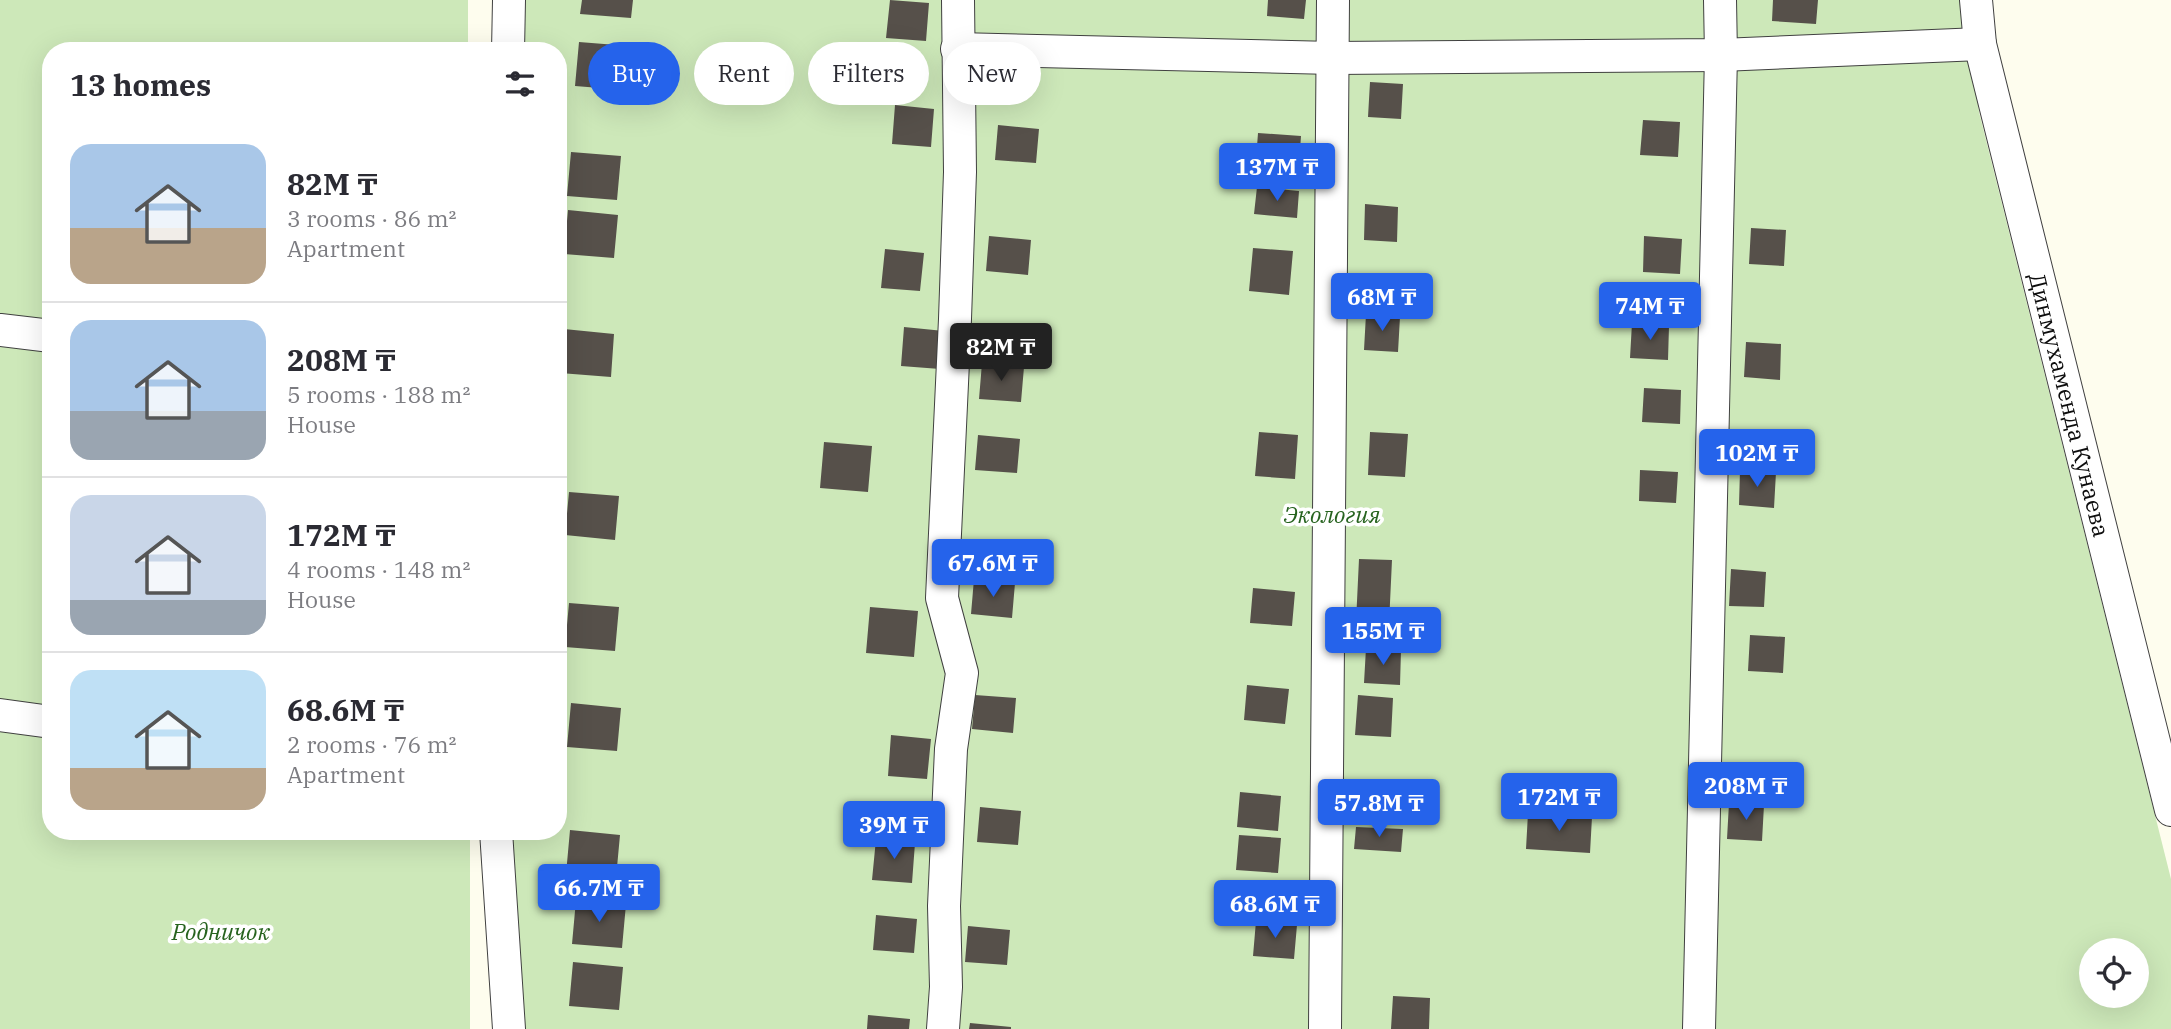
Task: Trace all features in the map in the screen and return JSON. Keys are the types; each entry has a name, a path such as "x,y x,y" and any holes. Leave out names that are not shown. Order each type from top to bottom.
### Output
{"street":[{"path":"508,42 509,0"},
{"path":"957,42 958,0"},
{"path":"1325,1029 1333,0"},
{"path":"1699,1029 1721,55 1720,0"},
{"name":"Динмухаменда Кунаева","path":"1976,0 1980,44 2171,810"},
{"path":"1041,51 1334,58 1721,55 1980,44"},
{"path":"943,1029 946,987 944,906 951,749 962,673 942,598 956,318 960,172 958,105"},
{"path":"0,330 42,335"},
{"path":"0,716 42,721"},
{"path":"497,840 509,1029"}],"green space":[{"name":"Родничок","path":"0,0 468,0 468,42 42,42 42,840 470,840 470,1029 0,1029"},
{"name":"Экология","path":"492,0 1967,0 1979,112 2171,879 2171,1029 506,1029 498,840 567,840 567,42 494,42"}],"building":[{"path":"582,0 633,0 631,18 580,14"},
{"path":"890,0 929,3 926,41 886,38"},
{"path":"1268,0 1306,0 1304,19 1267,16"},
{"path":"1773,0 1818,0 1816,24 1772,21"},
{"path":"579,42 588,43 588,87 575,86"},
{"path":"1370,82 1403,84 1401,119 1368,117"},
{"path":"895,105 934,109 931,147 892,144"},
{"path":"1643,120 1680,122 1678,157 1640,155"},
{"path":"998,125 1039,129 1036,163 995,160"},
{"path":"1258,133 1301,136 1299,164 1256,160"},
{"path":"571,152 621,156 617,200 567,196"},
{"path":"1257,187 1299,191 1297,218 1254,214"},
{"path":"1365,204 1398,207 1397,242 1364,240"},
{"path":"568,210 618,215 614,258 567,254"},
{"path":"1751,228 1786,230 1784,266 1749,264"},
{"path":"989,236 1031,240 1028,275 986,271"},
{"path":"1644,236 1682,239 1680,274 1643,272"},
{"path":"1253,248 1293,251 1289,295 1249,291"},
{"path":"885,249 924,253 920,291 881,288"},
{"path":"1366,314 1400,317 1398,352 1364,350"},
{"path":"1632,323 1669,326 1668,360 1630,358"},
{"path":"904,327 944,331 940,369 901,366"},
{"path":"567,329 614,334 611,377 567,374"},
{"path":"1746,342 1781,344 1780,380 1744,377"},
{"path":"982,363 1024,367 1021,402 979,399"},
{"path":"1644,388 1681,390 1680,424 1642,422"},
{"path":"1259,432 1298,435 1295,479 1255,476"},
{"path":"1370,432 1408,434 1405,477 1368,475"},
{"path":"978,435 1020,439 1017,473 975,470"},
{"path":"824,442 872,446 868,492 820,488"},
{"path":"1640,470 1678,472 1676,503 1639,501"},
{"path":"1740,470 1776,472 1774,508 1739,505"},
{"path":"569,492 619,496 615,540 567,535"},
{"path":"1359,559 1392,560 1389,624 1356,622"},
{"path":"1731,569 1766,572 1764,607 1729,606"},
{"path":"974,579 1015,583 1012,618 971,614"},
{"path":"1253,588 1295,592 1292,626 1250,623"},
{"path":"569,603 619,607 615,651 567,647"},
{"path":"870,607 918,611 914,657 866,653"},
{"path":"1750,635 1785,637 1783,673 1748,671"},
{"path":"1366,648 1401,650 1400,685 1364,683"},
{"path":"1247,685 1289,689 1285,724 1244,720"},
{"path":"975,695 1016,698 1013,733 972,729"},
{"path":"1358,695 1393,698 1391,737 1355,735"},
{"path":"571,703 621,708 617,751 567,747"},
{"path":"891,735 931,739 927,779 888,776"},
{"path":"1240,792 1281,796 1278,831 1237,827"},
{"path":"1729,803 1764,805 1762,841 1727,839"},
{"path":"980,807 1021,811 1018,845 977,842"},
{"path":"1528,813 1592,817 1590,853 1526,849"},
{"path":"1356,827 1403,829 1401,852 1354,849"},
{"path":"570,830 620,835 616,878 566,874"},
{"path":"1239,835 1281,838 1278,873 1236,870"},
{"path":"876,839 915,843 912,883 872,880"},
{"path":"576,900 626,904 622,948 572,944"},
{"path":"876,915 917,919 914,953 873,950"},
{"path":"1256,921 1297,925 1294,959 1253,956"},
{"path":"968,926 1010,930 1007,965 965,962"},
{"path":"573,962 623,967 619,1010 569,1006"},
{"path":"1393,996 1430,998 1429,1029 1391,1029"},
{"path":"868,1015 910,1019 909,1029 867,1029"},
{"path":"970,1023 1011,1027 1011,1029 969,1029"}]}
